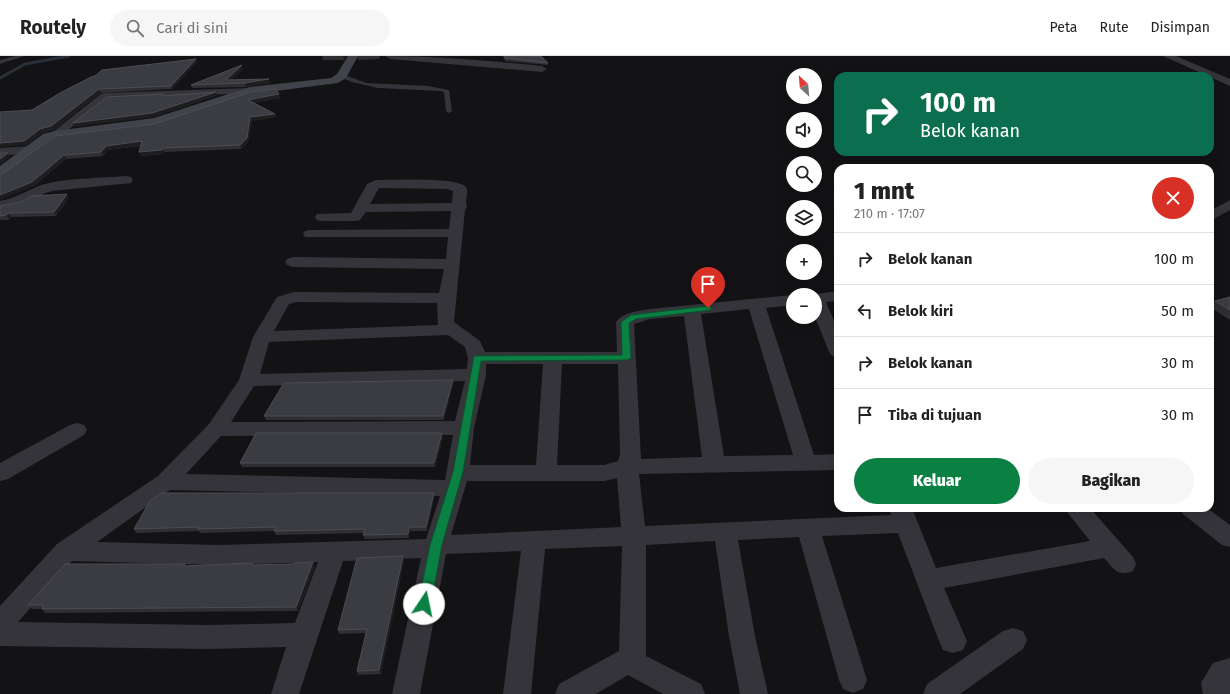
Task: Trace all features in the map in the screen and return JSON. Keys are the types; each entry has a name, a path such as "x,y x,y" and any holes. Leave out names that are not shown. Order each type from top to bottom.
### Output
{"street":[{"path":"0,173 54,135 105,96 250,91 327,82 338,79 342,76 353,56"},
{"path":"390,56 445,62 542,69"},
{"path":"1156,56 1194,72"},
{"path":"1168,56 1206,72"},
{"path":"1214,75 1230,82"},
{"path":"1214,81 1230,88"},
{"path":"54,135 156,122 250,91"},
{"path":"0,152 31,150"},
{"path":"0,205 18,202 38,190 51,187 126,180"},
{"path":"322,217 355,217 372,187 376,184 454,186 460,189 460,207 455,233 453,264 446,302 445,322 451,330 474,345 476,367 455,480 436,546 406,694"},
{"path":"1214,214 1230,204"},
{"path":"361,208 460,207"},
{"path":"310,234 455,233"},
{"path":"293,262 453,264"},
{"path":"822,297 834,296"},
{"path":"0,624 66,551 166,482 216,429 248,380 262,337 280,303 294,297 434,297 441,298 446,302"},
{"path":"568,694 628,662 633,655 634,535 627,467 631,454 625,322 634,317 786,301"},
{"path":"756,304 806,463"},
{"path":"692,310 714,464"},
{"path":"822,312 834,340"},
{"path":"262,337 451,330"},
{"path":"248,380 476,367 553,358 627,358"},
{"path":"546,472 553,358"},
{"path":"216,429 464,428"},
{"path":"0,473 77,430"},
{"path":"166,482 455,480 546,472 604,473 627,467 834,462"},
{"path":"929,580 1117,555 1079,512"},
{"path":"1196,512 1230,538"},
{"path":"66,551 218,555 333,553 534,540 808,528 903,515 953,641"},
{"path":"808,528 853,680"},
{"path":"725,532 741,629 754,694"},
{"path":"517,694 534,540"},
{"path":"285,694 333,553"},
{"path":"0,634 207,637 304,635"},
{"path":"937,694 1013,640"},
{"path":"628,662 690,694"},
{"path":"1217,694 1215,683 1223,672 1230,671"}],"lane":[{"path":"0,62 22,56"},
{"path":"342,76 353,82 367,86 441,89 447,91 448,111"}],"building":[{"path":"504,56 541,56 548,63 505,58"},
{"path":"196,59 171,86 99,89 51,126 40,129 24,141 0,143 0,112 32,110 60,93 95,76 102,70"},
{"path":"242,65 226,80 269,79 245,83 191,85"},
{"path":"276,89 279,94 248,100 275,114 250,117 247,138 240,145 163,148 162,150 139,152 142,141 106,146 101,152 64,155 32,182 0,195 0,174 4,173 55,136 155,124 251,92"},
{"path":"216,92 152,113 73,123 107,97 163,94 161,96"},
{"path":"0,153 8,153 0,159"},
{"path":"67,194 54,212 9,213 0,216 0,206 21,202 32,196"},
{"path":"1230,297 1230,310 1215,301"},
{"path":"453,380 443,416 264,416 284,383"},
{"path":"256,433 442,433 434,463 240,463"},
{"path":"161,493 434,493 426,527 409,527 408,534 363,535 365,529 274,531 276,527 134,529 150,501"},
{"path":"403,556 379,670 357,671 367,629 338,630 357,558"},
{"path":"313,562 296,607 42,609 44,605 28,605 65,564 185,564 184,566 253,563 252,565 293,564"}],"waterway":[{"path":"0,78 25,64 69,56"}],"route":[{"path":"424,604 436,545 458,472 464,428 476,375 477,358 627,358 625,322 634,317 650,314 708,308"}]}
